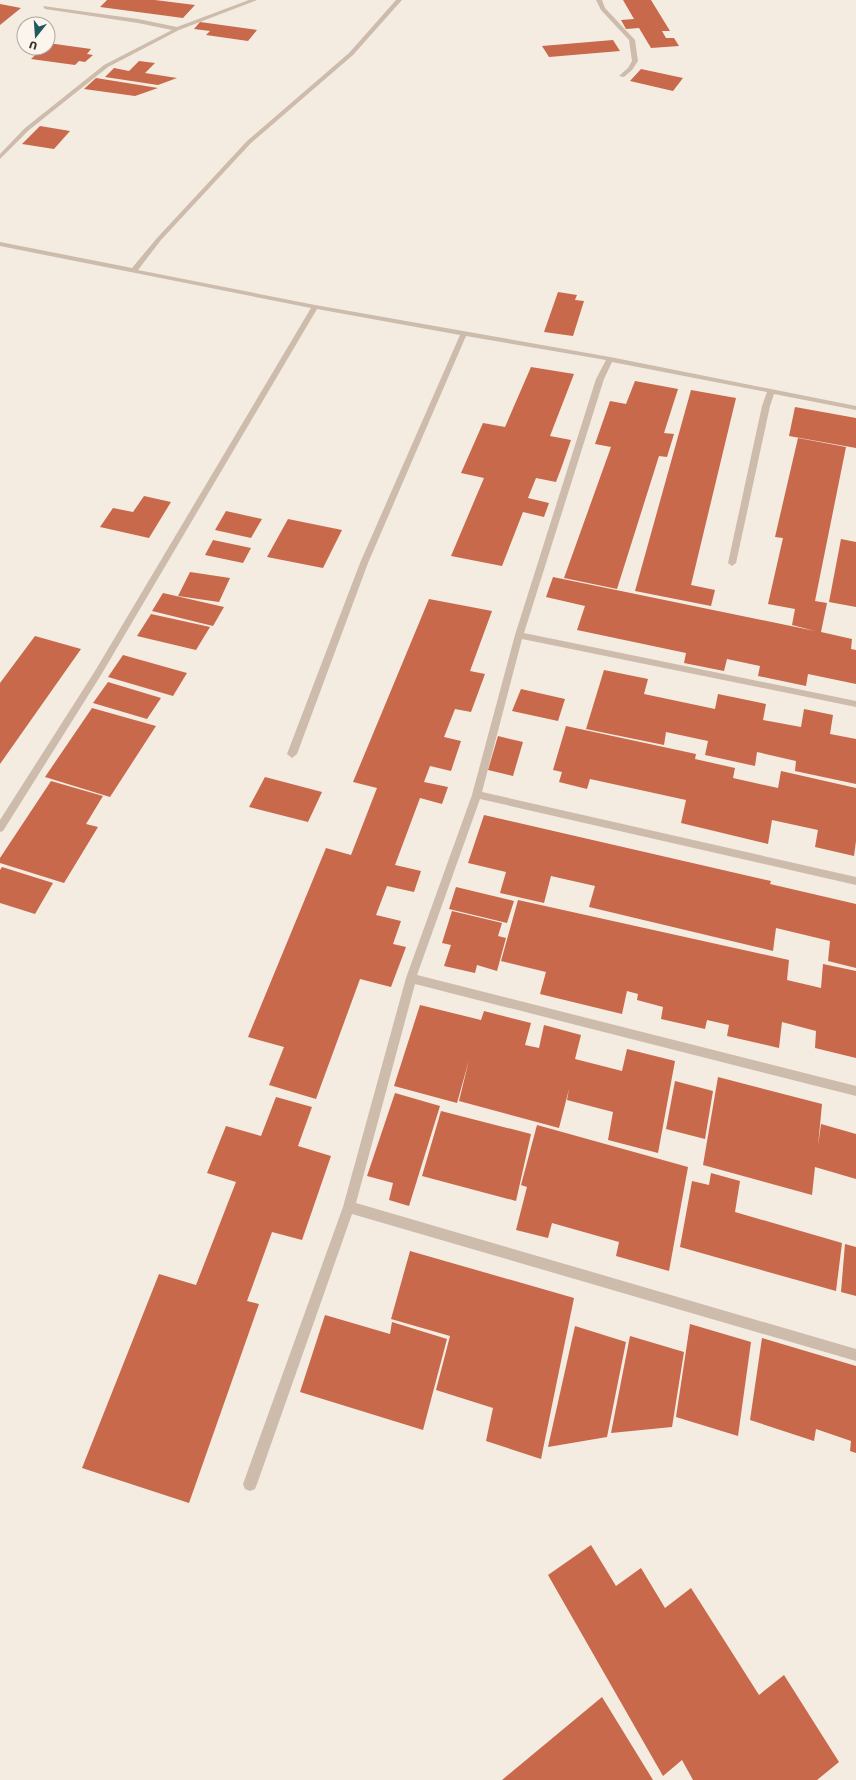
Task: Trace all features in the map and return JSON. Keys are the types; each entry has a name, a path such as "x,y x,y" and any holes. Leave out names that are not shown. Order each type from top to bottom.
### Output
{"street":[{"path":"0,157 27,129 106,66 177,29 254,0"},
{"path":"134,271 159,239 249,142 351,54 399,0"},
{"path":"599,0 603,9 632,40 635,61 630,69 622,76"},
{"path":"45,7 138,21 177,29"},
{"path":"0,244 315,307 610,359 856,408"},
{"path":"0,828 98,673 315,307"},
{"path":"292,754 364,563 464,333"},
{"path":"250,1484 349,1207 411,978 477,795 519,635 600,379 610,359"},
{"path":"732,563 766,406 771,391"},
{"path":"519,635 856,704"},
{"path":"477,795 856,881"},
{"path":"411,978 856,1091"},
{"path":"349,1207 856,1355"}],"building":[{"path":"107,0 155,0 195,5 183,18 100,7"},
{"path":"623,0 651,0 670,31 662,31 666,38 674,38 679,46 651,48 639,28 626,29 621,20 634,19"},
{"path":"0,4 21,8 0,25"},
{"path":"200,22 257,30 248,41 206,35 210,31 194,29"},
{"path":"613,40 620,51 549,57 542,46"},
{"path":"56,44 91,49 87,54 93,55 85,62 79,61 75,65 31,59 34,56 56,56"},
{"path":"139,61 155,63 145,73 177,78 158,85 105,77 114,68 129,71"},
{"path":"641,69 683,78 673,91 630,81"},
{"path":"96,78 158,88 135,96 84,89"},
{"path":"40,126 70,131 54,149 22,144"},
{"path":"558,292 577,295 575,300 584,301 573,336 544,332"},
{"path":"531,367 574,374 550,436 571,440 562,466 556,482 536,478 528,498 549,503 544,517 523,512 502,566 451,556 484,478 461,473 483,423 505,427"},
{"path":"635,381 678,389 664,433 674,434 667,457 659,456 617,589 564,578 611,447 595,444 610,401 626,404"},
{"path":"691,390 736,398 691,585 715,590 711,606 635,591"},
{"path":"795,407 856,418 856,448 789,436"},
{"path":"798,438 846,447 815,601 827,603 821,632 852,639 851,649 856,650 856,684 808,674 806,686 758,676 760,666 727,659 724,671 684,663 686,653 577,630 585,606 546,597 553,577 815,631 792,625 795,609 768,604 783,538 775,537"},
{"path":"144,496 171,502 149,538 100,527 113,508 133,512"},
{"path":"226,511 262,519 251,538 215,530"},
{"path":"288,519 342,530 323,568 267,557"},
{"path":"841,539 856,542 856,607 829,602"},
{"path":"213,540 251,548 243,563 205,555"},
{"path":"190,572 230,578 219,602 178,596"},
{"path":"163,593 224,607 213,626 152,611"},
{"path":"429,599 492,611 470,671 485,674 471,712 455,709 444,737 461,741 451,771 430,766 424,782 448,787 442,804 420,798 395,865 421,871 414,892 387,886 376,915 401,921 393,944 406,947 391,987 360,979 316,1099 269,1085 284,1047 248,1037 326,848 351,855 377,788 353,782"},
{"path":"151,614 210,627 196,650 137,636"},
{"path":"35,636 81,649 0,764 0,683"},
{"path":"123,655 187,673 173,696 108,677"},
{"path":"604,670 648,679 644,694 715,709 718,694 766,704 763,720 801,727 804,709 833,715 830,734 856,739 856,784 795,771 796,761 757,752 755,766 705,755 708,741 666,732 664,745 586,729"},
{"path":"108,682 161,698 147,719 93,703"},
{"path":"521,689 565,699 558,721 512,711"},
{"path":"92,708 156,726 110,797 45,777"},
{"path":"566,726 696,754 695,759 735,768 733,778 778,788 781,771 856,788 856,841 854,856 815,847 818,830 772,820 768,844 681,823 686,800 590,779 587,789 559,782 562,772 553,770"},
{"path":"498,736 523,742 513,776 488,770"},
{"path":"265,777 322,792 308,822 249,807"},
{"path":"51,781 103,796 86,824 98,827 64,883 0,863 0,858"},
{"path":"484,815 771,881 770,884 856,904 856,968 828,961 830,941 776,928 773,951 589,907 595,886 551,876 544,903 500,893 506,872 468,863"},
{"path":"2,867 53,883 35,914 0,903 0,870"},
{"path":"456,887 514,901 507,923 449,909"},
{"path":"518,900 789,960 787,980 821,988 823,964 856,971 856,1058 815,1048 816,1031 782,1022 779,1048 727,1036 729,1025 707,1020 705,1029 661,1019 663,1007 637,1000 638,994 627,991 622,1014 540,994 546,972 501,961"},
{"path":"452,911 502,923 498,936 506,938 497,971 477,965 475,973 444,966 451,945 442,943"},
{"path":"420,1005 481,1020 484,1011 531,1023 525,1045 539,1048 544,1025 581,1035 575,1059 622,1071 627,1049 675,1061 658,1153 608,1140 613,1112 567,1100 569,1089 559,1128 459,1101 469,1060 457,1103 394,1086"},
{"path":"718,1077 822,1104 818,1146 821,1124 856,1134 856,1179 815,1167 812,1195 703,1165"},
{"path":"675,1081 713,1091 705,1139 666,1129"},
{"path":"395,1093 440,1106 409,1206 389,1200 393,1183 367,1176"},
{"path":"276,1097 312,1107 298,1146 331,1156 302,1240 272,1232 247,1301 259,1304 189,1503 82,1468 159,1274 196,1285 236,1182 207,1173 226,1126 261,1136"},
{"path":"441,1111 531,1134 516,1201 422,1176"},
{"path":"537,1125 688,1167 669,1271 616,1256 619,1242 552,1223 548,1238 516,1230 527,1187 521,1185"},
{"path":"711,1173 740,1181 735,1212 842,1243 836,1291 680,1247 692,1181 709,1185"},
{"path":"845,1244 856,1247 856,1296 841,1292"},
{"path":"410,1251 574,1298 541,1459 486,1441 493,1408 436,1390 450,1336 391,1319"},
{"path":"325,1315 390,1334 392,1322 447,1339 423,1430 300,1392"},
{"path":"690,1324 751,1342 738,1436 676,1417"},
{"path":"575,1326 626,1342 607,1437 548,1447"},
{"path":"630,1336 684,1352 672,1427 611,1433"},
{"path":"762,1338 856,1366 856,1453 850,1451 851,1441 816,1429 814,1441 750,1420"},
{"path":"591,1545 616,1586 641,1568 665,1608 691,1588 759,1695 784,1675 839,1762 817,1780 693,1780 682,1760 663,1776 548,1575"},
{"path":"602,1697 653,1780 502,1780"}]}
